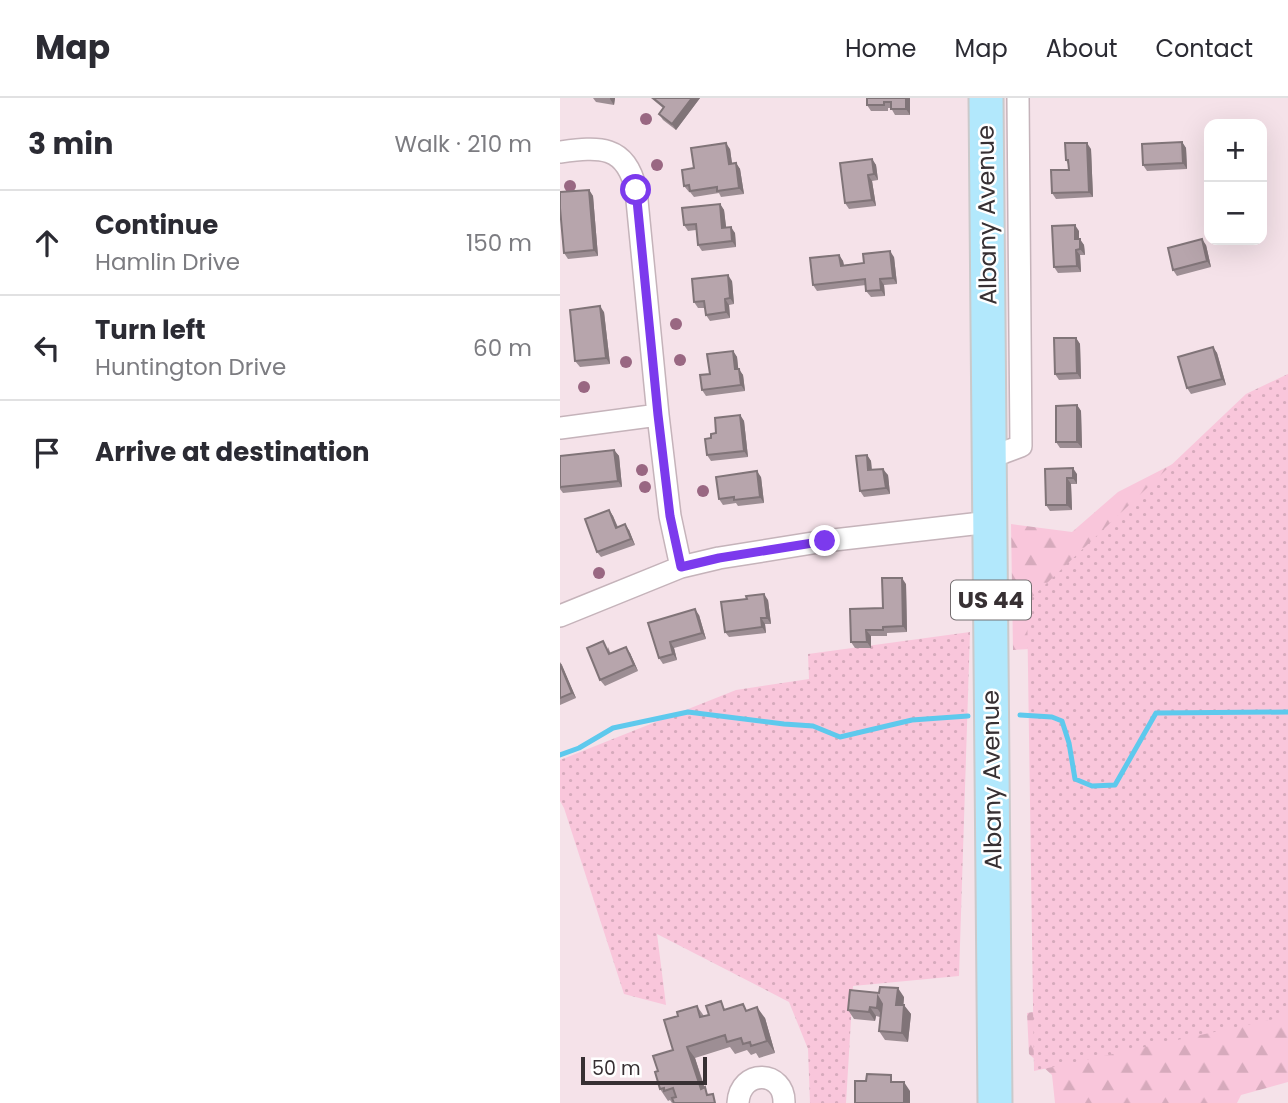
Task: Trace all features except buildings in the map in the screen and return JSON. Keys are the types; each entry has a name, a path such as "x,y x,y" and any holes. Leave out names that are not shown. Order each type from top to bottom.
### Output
{"highway":[{"name":"Albany Avenue","path":"986,98 995,1103"}],"street":[{"name":"Albany Avenue","path":"989,458 1021,446 1018,98"},
{"path":"560,152 587,148 604,149 624,161 634,177 670,516 681,567"},
{"path":"560,428 658,415"},
{"path":"560,616 681,567 719,558 825,541 990,522"},
{"path":"738,1103 739,1094 747,1082 761,1077 777,1084 782,1090 784,1103"}],"green space":[{"path":"1288,374 1288,1016 1034,1071 1027,602 1246,394"},
{"path":"1288,405 1288,1082 1241,1095 1237,1103 1055,1103 1052,1075 1029,1054 1027,1013 1138,994 1158,642 1013,650 1011,524 1072,532 1118,492"},
{"path":"970,632 959,976 853,986 846,1103 810,1103 808,1049 789,1002 657,934 666,1005 624,994 560,801 560,760 736,690 809,679 808,654"}],"waterway":[{"path":"560,755 579,748 613,728 688,712 813,726 840,737 912,720 968,716"},
{"path":"1020,715 1052,717 1062,721 1075,779 1092,786 1115,785 1156,713 1288,712"}],"route":[{"path":"636,190 670,516 681,567 719,558 825,541"}]}
